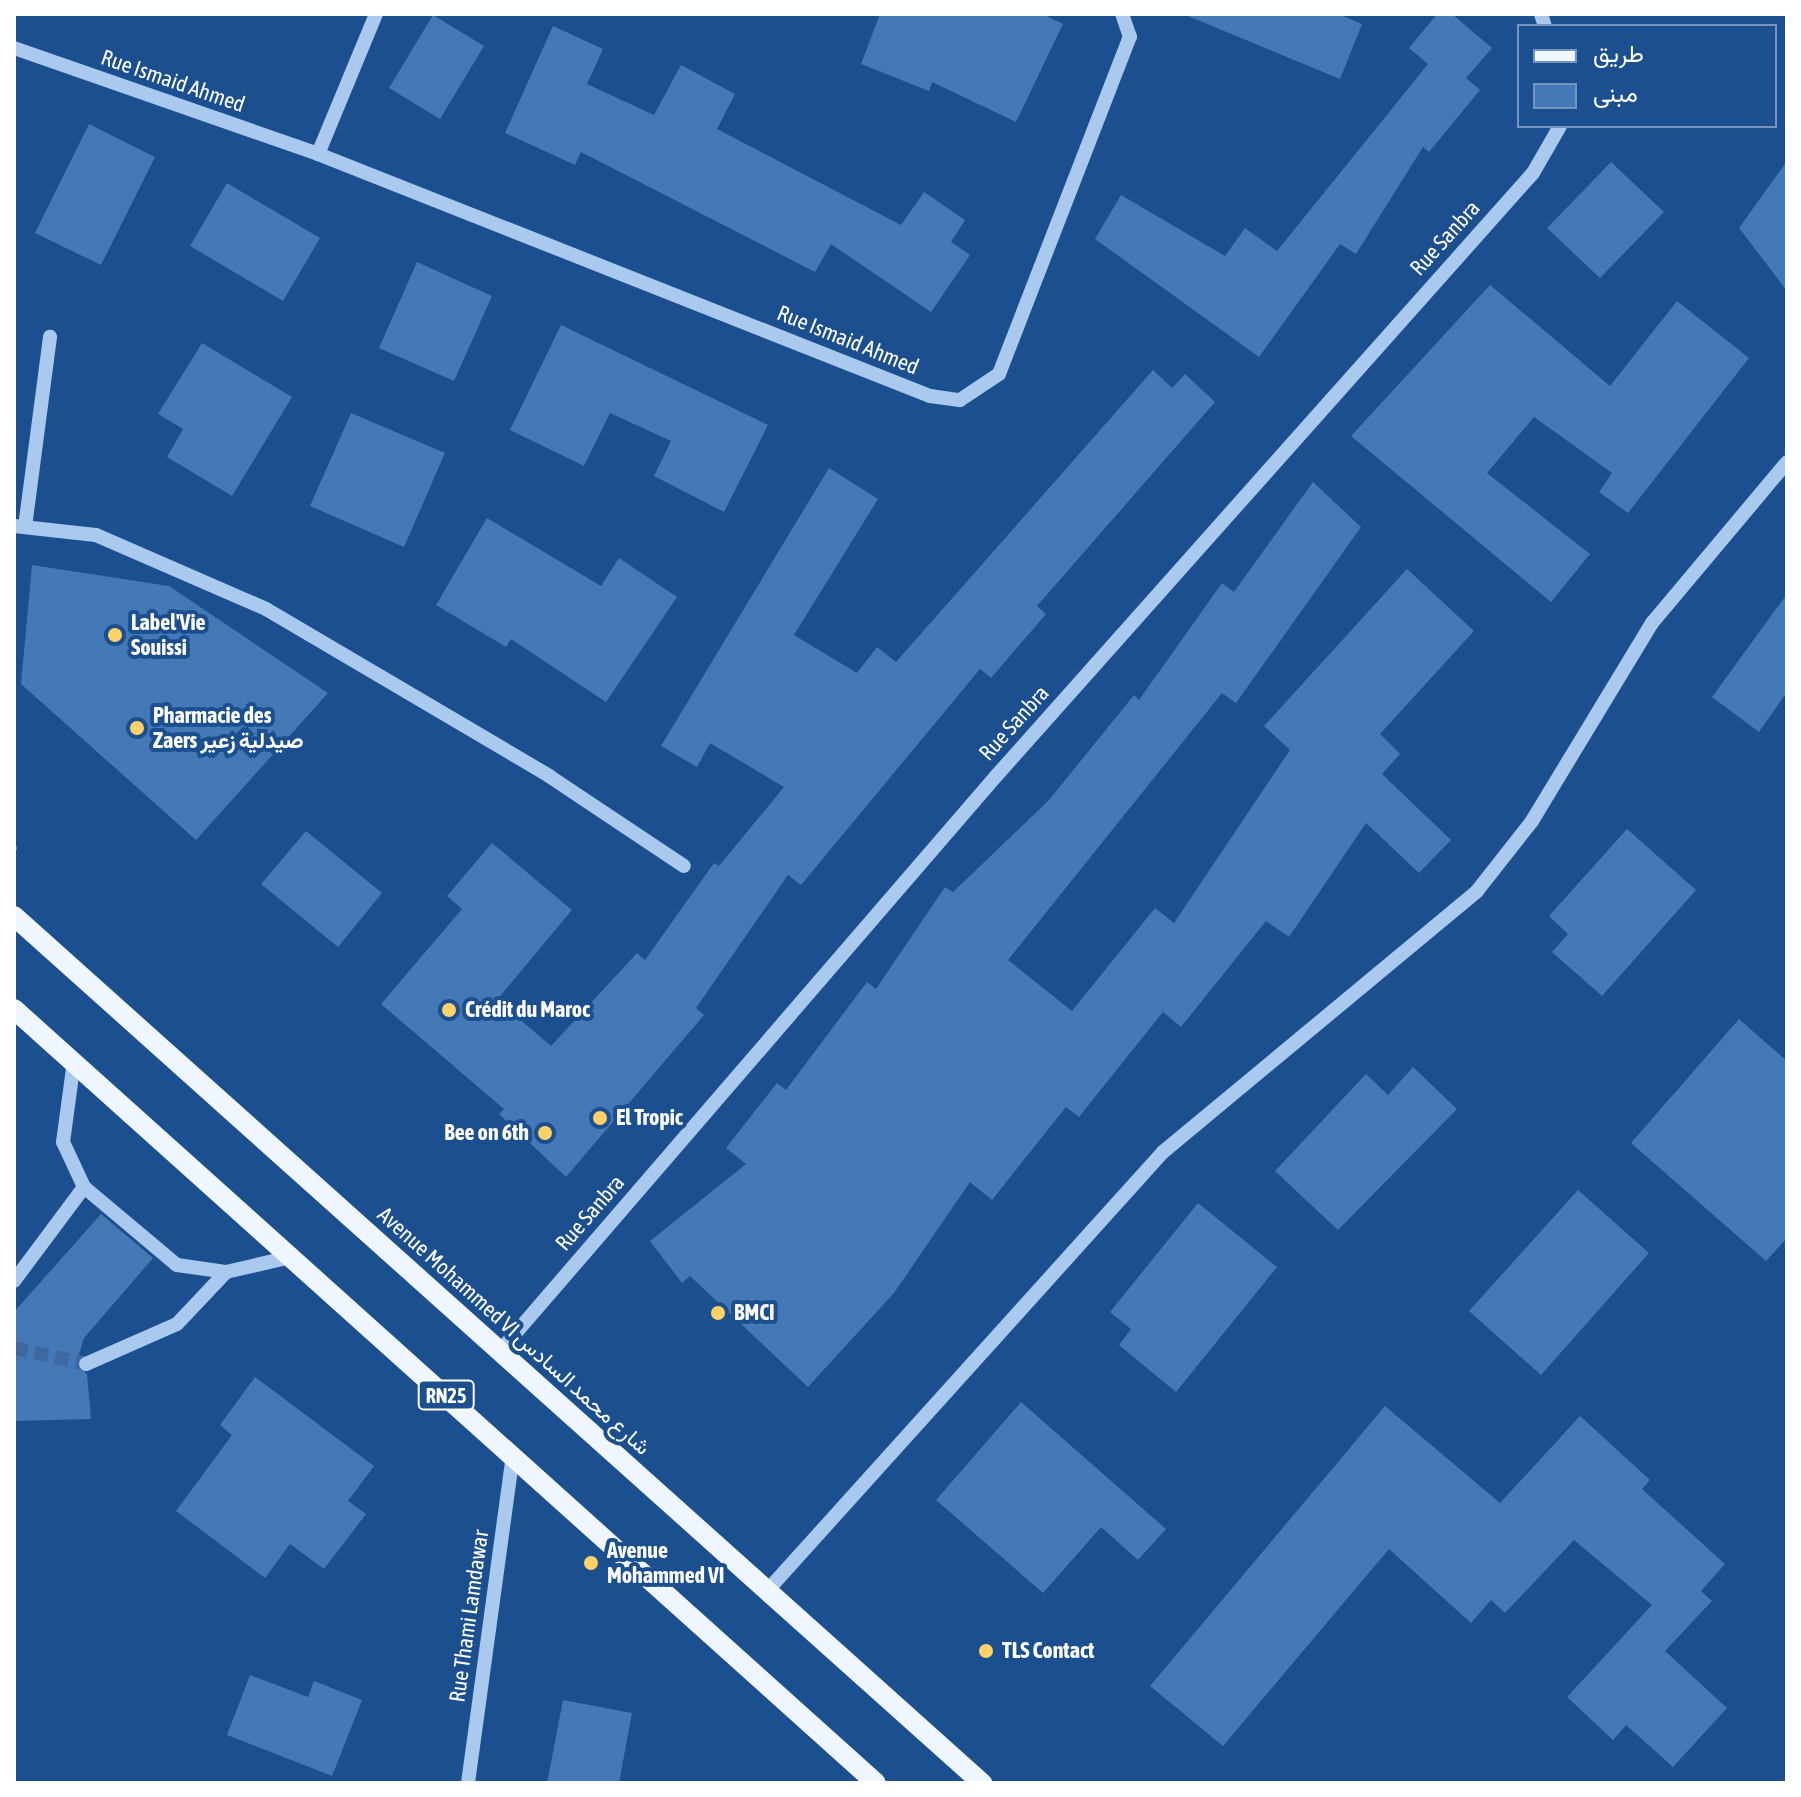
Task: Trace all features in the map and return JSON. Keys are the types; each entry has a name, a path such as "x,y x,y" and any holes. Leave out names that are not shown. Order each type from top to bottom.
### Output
{"main road":[{"name":"Avenue Mohammed VI شارع محمد السادس","path":"14,916 982,1783"},
{"name":"RN25","path":"19,1017 74,1061 876,1783"}],"street":[{"path":"318,154 376,14"},
{"name":"Rue Ismaid Ahmed","path":"14,48 318,154 930,396 960,400 999,374 1130,37 1122,14"},
{"name":"Rue Sanbra","path":"501,1350 997,775 1533,173 1559,128"},
{"path":"50,337 19,526 96,535 266,609 549,776 684,866"},
{"path":"767,1591 1163,1152 1477,891 1532,821 1652,623 1787,462"},
{"path":"74,1061 63,1142 84,1187 177,1265 226,1272 291,1257"},
{"path":"14,1281 84,1187"},
{"path":"86,1364 177,1324 226,1272"},
{"name":"Rue Thami Lamdawar","path":"468,1783 513,1455"}],"path":[{"path":"14,846 14,853"}],"building":[{"path":"880,14 1042,14 1063,24 1016,122 932,82 929,91 861,64"},
{"path":"1183,14 1338,14 1362,24 1340,79"},
{"path":"1437,14 1452,14 1492,48 1466,78 1480,90 1429,152 1423,147 1356,254 1340,244 1259,357 1095,239 1121,195 1225,256 1245,228 1277,251 1428,64 1409,48"},
{"path":"433,15 484,46 440,119 389,88"},
{"path":"553,26 603,49 587,84 654,115 681,65 735,94 717,129 901,225 924,192 965,220 951,242 970,255 931,312 831,244 815,272 581,152 575,165 505,133"},
{"path":"89,124 155,157 101,265 35,233"},
{"path":"1787,161 1787,291 1739,228"},
{"path":"1611,162 1664,212 1600,278 1547,228"},
{"path":"227,183 320,238 283,301 190,246"},
{"path":"417,262 492,296 454,381 379,348"},
{"path":"1490,285 1610,386 1677,301 1749,358 1628,513 1599,492 1612,473 1534,417 1487,473 1590,554 1551,602 1351,436"},
{"path":"561,325 768,425 724,512 654,476 671,441 610,413 584,466 510,430"},
{"path":"202,343 292,397 232,496 167,457 183,429 158,414"},
{"path":"1153,370 1172,388 1185,374 1215,402 1037,606 1046,614 991,678 980,669 801,885 788,875 696,1008 704,1015 566,1177 499,1114 504,1109 381,1004 462,909 447,896 492,843 572,910 497,1000 551,1046 637,953 645,960 714,863 719,866 784,787 710,743 697,767 661,746 829,468 878,499 794,635 857,673 877,647 896,662"},
{"path":"351,413 445,453 404,547 310,506"},
{"path":"1313,482 1361,527 1236,703 1222,693 1008,960 1072,1011 1155,908 1174,923 1290,750 1264,726 1407,569 1474,631 1380,734 1400,754 1382,774 1451,840 1419,873 1366,823 1289,937 1266,921 1181,1027 1163,1012 1079,1117 1066,1107 992,1200 970,1182 894,1293 808,1387 690,1276 682,1283 650,1241 746,1164 726,1148 777,1083 786,1090 867,982 876,989 945,887 953,892 1049,800 1134,695 1139,700 1222,583 1234,592"},
{"path":"487,518 601,586 619,558 677,597 606,702 511,639 506,647 436,605"},
{"path":"32,565 169,586 328,693 196,840 21,684"},
{"path":"1787,594 1787,692 1759,732 1712,697"},
{"path":"1627,829 1696,890 1602,996 1552,952 1568,934 1549,916"},
{"path":"306,831 382,893 338,947 261,884"},
{"path":"1739,1019 1787,1061 1787,1238 1766,1261 1631,1143"},
{"path":"1413,1067 1457,1109 1338,1230 1275,1171 1366,1074 1388,1095"},
{"path":"1578,1190 1649,1253 1541,1375 1469,1311"},
{"path":"1198,1203 1277,1267 1176,1392 1119,1345 1131,1329 1110,1312"},
{"path":"101,1214 153,1258 84,1338 76,1364 87,1374 91,1419 14,1421 14,1312"},
{"path":"255,1377 374,1466 348,1501 366,1514 324,1569 290,1544 265,1578 176,1511 232,1435 220,1425"},
{"path":"1021,1402 1166,1529 1138,1560 1101,1527 1043,1593 936,1500"},
{"path":"1385,1406 1500,1503 1580,1416 1650,1480 1642,1489 1725,1564 1701,1591 1712,1601 1665,1651 1727,1708 1673,1767 1626,1725 1613,1740 1567,1697 1652,1605 1574,1540 1505,1613 1491,1600 1471,1623 1389,1549 1223,1746 1150,1686"},
{"path":"250,1675 308,1697 314,1681 362,1700 332,1776 227,1735"},
{"path":"563,1700 632,1713 619,1783 547,1783"}],"tunnel":[{"path":"14,1348 86,1364"}],"place":[{"name":"Label'Vie Souissi","path":"115,635"},
{"name":"Pharmacie des Zaers صيدلية زعير","path":"137,728"},
{"name":"Crédit du Maroc","path":"449,1010"},
{"name":"El Tropic","path":"600,1118"},
{"name":"Bee on 6th","path":"545,1133"},
{"name":"BMCI","path":"718,1313"},
{"name":"Avenue Mohammed VI","path":"591,1563"},
{"name":"TLS Contact","path":"986,1651"}]}
